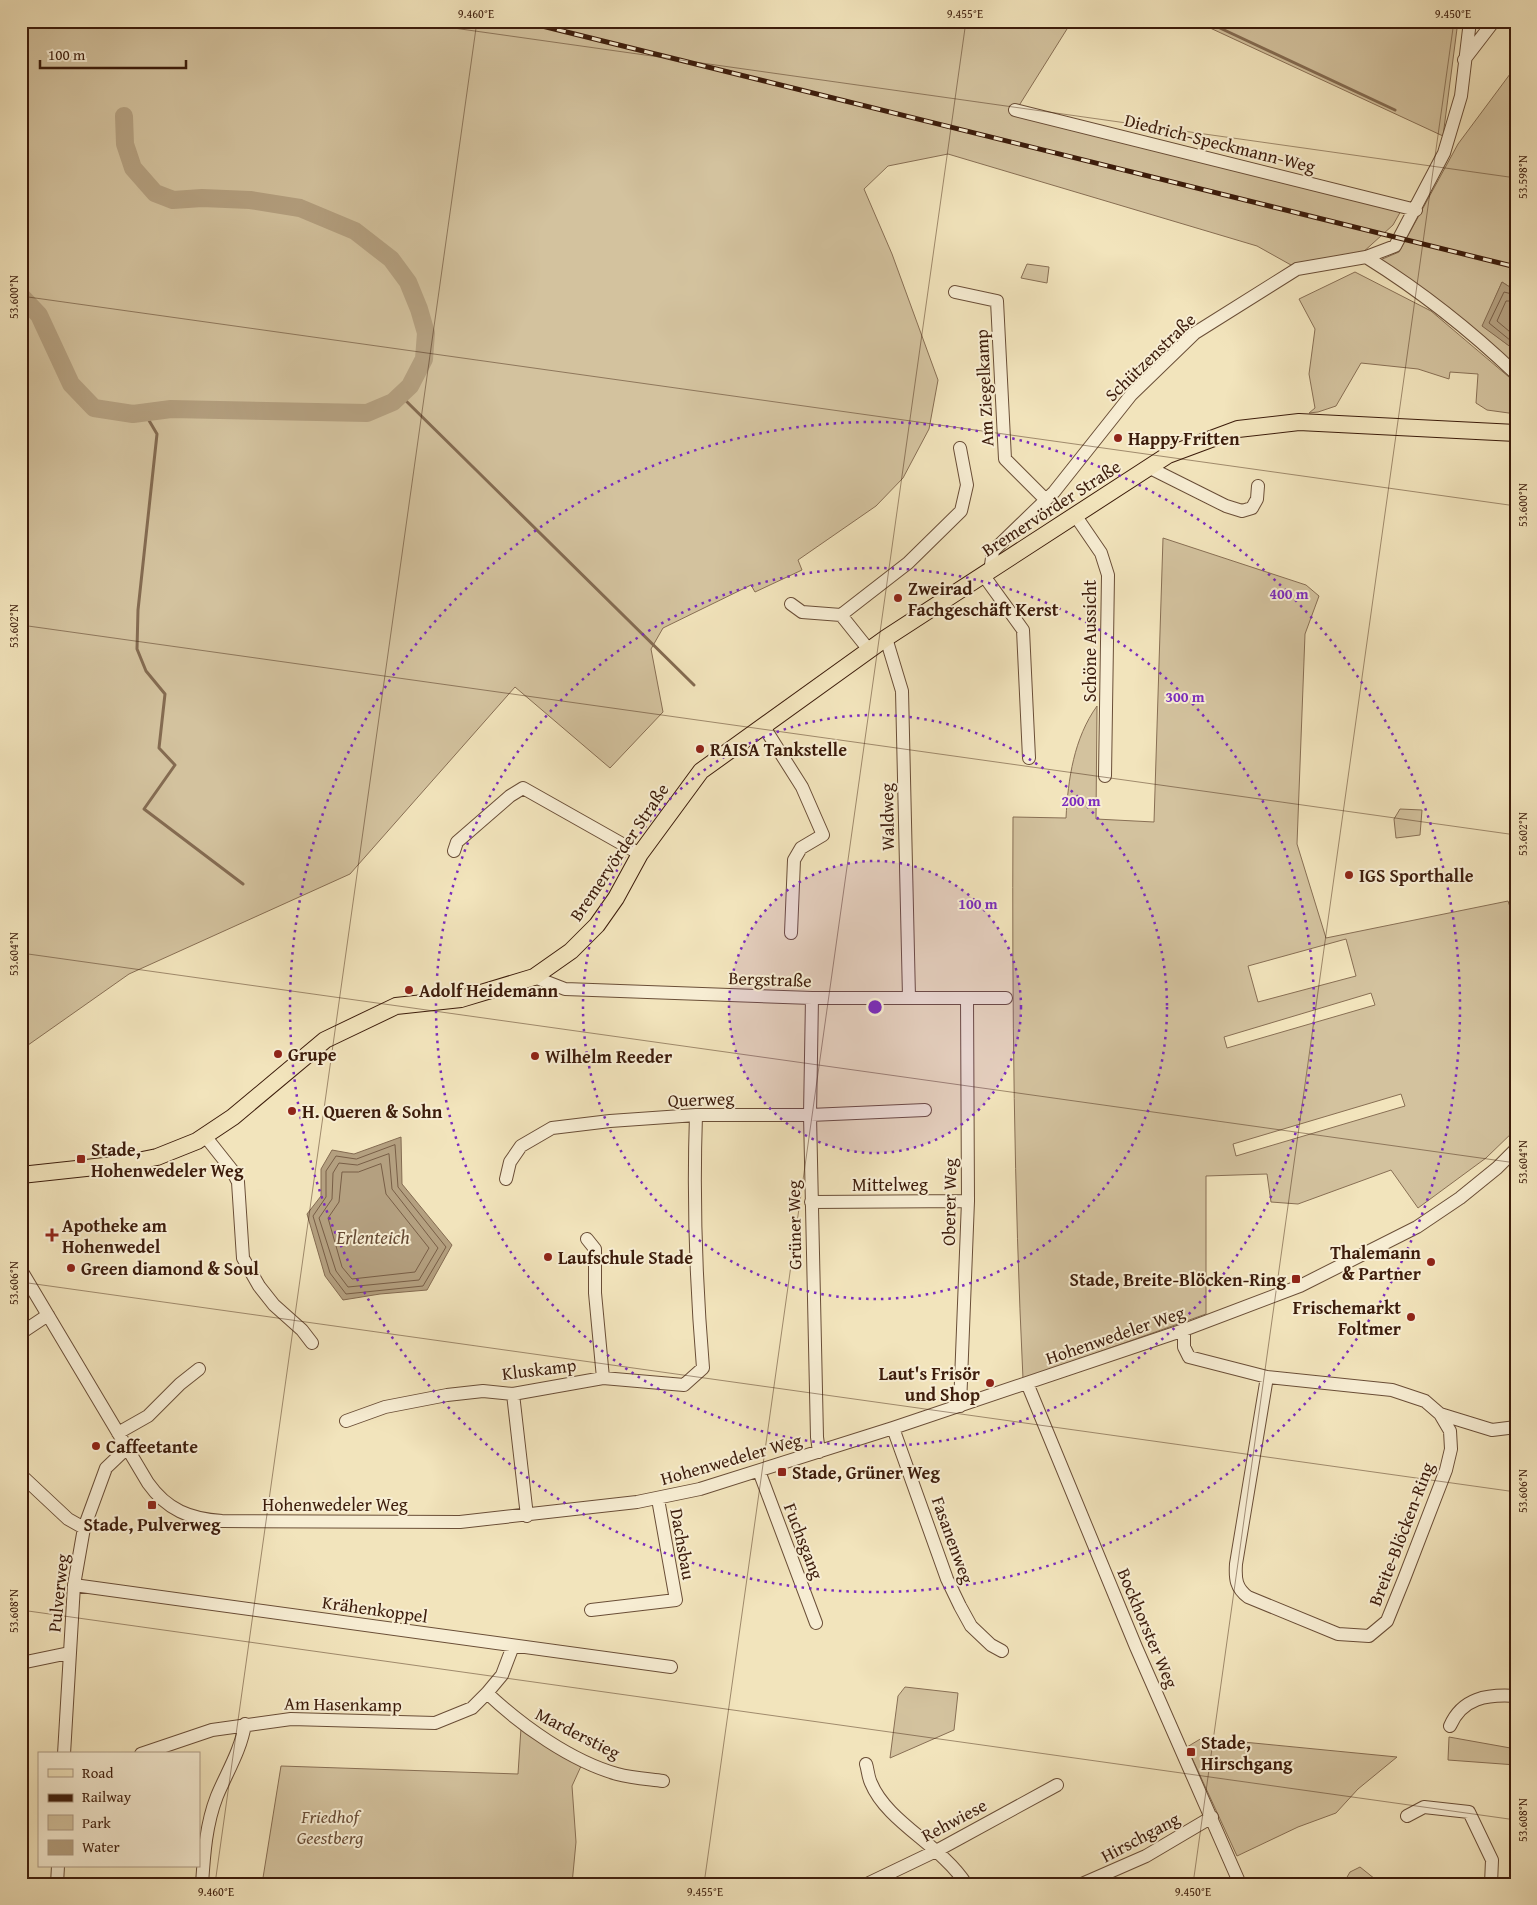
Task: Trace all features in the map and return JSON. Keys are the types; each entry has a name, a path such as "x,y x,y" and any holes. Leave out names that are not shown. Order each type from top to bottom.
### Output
{"main road":[{"name":"Bremervörder Straße","path":"21,1175 123,1164 157,1157 204,1136 233,1117 325,1040 396,1006 460,999 534,977 571,951 598,925 616,898 640,854 701,771 886,638 1168,455 1238,429 1299,422 1516,434"},
{"path":"21,1170 39,1173"},
{"name":"Bremervörder Straße","path":"21,1180 39,1173"}],"street":[{"name":"Schützenstraße","path":"987,574 993,551 1054,492 1131,395 1195,333 1297,269 1366,257 1395,246 1416,210 1444,153 1461,96 1470,21"},
{"path":"1464,60 1494,21"},
{"name":"Diedrich-Speckmann-Weg","path":"1015,110 1416,210"},
{"path":"1366,257 1398,277 1498,357 1516,374"},
{"name":"Am Ziegelkamp","path":"955,292 997,301 1005,459 1045,499"},
{"path":"791,604 802,612 841,615 908,563 961,511 967,485 960,448"},
{"path":"1148,467 1226,506 1242,511 1252,508 1258,499 1258,486"},
{"name":"Schöne Aussicht","path":"1075,515 1101,553 1108,575 1105,776"},
{"path":"987,574 1023,630 1029,758"},
{"path":"841,615 869,650"},
{"name":"Waldweg","path":"886,638 902,691 909,997"},
{"path":"764,727 802,787 823,835 802,848 794,860 792,933"},
{"path":"454,851 457,842 510,796 522,788 640,854"},
{"name":"Bergstraße","path":"534,977 565,989 812,998 1006,998"},
{"name":"Grüner Weg","path":"812,998 811,1202 816,1437 819,1452"},
{"name":"Oberer Weg","path":"960,1406 968,1201 967,998"},
{"name":"Querweg","path":"506,1179 510,1162 521,1146 552,1128 610,1121 696,1115 810,1115 925,1110"},
{"name":"Kluskamp","path":"346,1421 385,1407 447,1395 482,1391 513,1394 602,1378 684,1385 702,1368 696,1292 694,1179 696,1115"},
{"path":"204,1136 232,1170 238,1182 243,1258 264,1292 302,1330 312,1343"},
{"name":"Hohenwedeler Weg","path":"21,1270 127,1448 154,1490 167,1504 187,1515 204,1520 460,1522 527,1516 658,1499 718,1484 894,1428 1184,1330 1300,1286 1417,1227 1468,1192 1498,1168 1516,1149"},
{"name":"Mittelweg","path":"811,1202 968,1201"},
{"path":"587,1239 594,1249 595,1293 602,1378"},
{"path":"21,1333 48,1315"},
{"name":"Breite-Blöcken-Ring","path":"1184,1330 1184,1347 1189,1357 1267,1377 1392,1390 1425,1401 1440,1414 1450,1431 1451,1449 1446,1470 1387,1621 1369,1636 1338,1634 1248,1597 1239,1591 1235,1578 1267,1377"},
{"path":"118,1433 148,1416 180,1384 199,1369"},
{"name":"Bockhorster Weg","path":"1027,1383 1136,1647 1240,1884"},
{"path":"513,1394 527,1516"},
{"path":"1440,1414 1492,1430 1516,1427"},
{"name":"Fasanenweg","path":"894,1428 947,1579 960,1606 971,1626 991,1645 1002,1651"},
{"name":"Pulverweg","path":"64,1752 74,1585 84,1528 106,1468 127,1448"},
{"name":"Fuchsgang","path":"759,1471 816,1623"},
{"path":"21,1475 68,1519 84,1528"},
{"name":"Dachsbau","path":"591,1610 676,1600 658,1499"},
{"name":"Krähenkoppel","path":"74,1585 671,1667"},
{"name":"Am Hasenkamp","path":"147,1752 212,1730 291,1719 435,1723 472,1708 502,1676 513,1646"},
{"path":"21,1663 69,1653"},
{"name":"Marderstieg","path":"487,1693 516,1720 585,1761 617,1774 663,1781"},
{"path":"1450,1726 1456,1713 1466,1704 1501,1695 1516,1696"},
{"path":"202,1884 208,1825 217,1797 243,1739 245,1724"},
{"path":"866,1764 871,1784 888,1809 938,1850 966,1884"},
{"name":"Rehwiese","path":"867,1884 938,1850 1057,1785"},
{"path":"1407,1816 1424,1807 1468,1812 1492,1860 1492,1884"},
{"name":"Hirschgang","path":"1082,1884 1146,1856 1212,1817"},
{"path":"57,1884 58,1868"}],"green space":[{"path":"21,21 1072,21 1015,112 1402,209 1393,225 1361,254 1291,265 1257,246 948,154 888,166 864,189 892,254 938,380 929,429 903,478 876,506 798,560 802,570 755,592 751,585 663,628 651,649 663,712 610,768 515,687 350,874 129,974 21,1050 21,303 34,317 67,374 39,315 21,293"},
{"path":"1195,21 1458,21 1443,136"},
{"path":"1516,66 1516,291 1502,282 1483,326 1516,351 1516,365 1443,305 1380,260 1399,252 1458,144"},
{"path":"1027,264 1049,267 1047,283 1021,278"},
{"path":"1355,272 1431,311 1516,383 1516,414 1487,410 1476,403 1478,374 1450,372 1449,379 1418,369 1361,363 1336,406 1309,413 1315,408 1309,374 1315,329 1299,299"},
{"path":"1163,538 1306,585 1319,596 1305,634 1297,844 1326,938 1508,901 1510,907 1516,906 1516,1129 1486,1158 1418,1208 1391,1170 1298,1204 1271,1202 1267,1174 1206,1176 1206,1314 1023,1379 1014,1098 1013,817 1066,818 1068,789 1074,759 1089,718 1097,706 1096,819 1154,822","holes":["1346,939 1356,976 1258,1002 1248,966","1371,993 1375,1005 1227,1048 1224,1037","1401,1094 1405,1106 1236,1156 1233,1144"]},
{"path":"1400,809 1422,810 1420,835 1396,838 1394,819"},
{"path":"905,1687 958,1693 954,1730 890,1758 898,1696"},
{"name":"Friedhof Geestberg","path":"521,1728 582,1764 572,1786 576,1842 572,1884 262,1884 281,1766 518,1774"},
{"path":"1449,1737 1516,1749 1516,1765 1448,1760"},
{"path":"1202,1738 1397,1757 1358,1789 1336,1813 1298,1827 1237,1856 1187,1747"},
{"path":"1360,1867 1375,1879 1371,1884 1343,1884 1350,1872"}],"water":[{"path":"1502,282 1516,291 1516,351 1482,326"},
{"path":"21,293 39,315 71,384 34,317 21,303"},
{"name":"Erlenteich","path":"401,1137 402,1184 452,1245 427,1290 380,1294 343,1300 325,1276 307,1214 321,1196 321,1169 332,1150 354,1154"}],"waterway":[{"path":"1205,21 1395,110"},
{"path":"21,296 39,315 71,384 94,408 133,414 171,409 367,413 393,402 410,386 424,359 426,333 408,282 391,259 355,231 300,208 250,200 202,198 173,200 155,193 133,168 125,144 124,116"},
{"path":"400,395 694,685"},
{"path":"144,412 157,434 138,610 137,649 146,671 165,694 159,748 175,765 144,809 243,884"}],"railway":[{"path":"522,21 1516,267"}],"place":[{"name":"Happy Fritten","path":"1118,438"},
{"name":"Zweirad Fachgeschäft Kerst","path":"898,598"},
{"name":"RAISA Tankstelle","path":"700,749"},
{"name":"IGS Sporthalle","path":"1349,875"},
{"name":"Adolf Heidemann","path":"409,990"},
{"name":"Grupe","path":"278,1054"},
{"name":"Wilhelm Reeder","path":"535,1056"},
{"name":"H. Queren & Sohn","path":"292,1111"},
{"name":"Stade, Hohenwedeler Weg","path":"81,1159"},
{"name":"Apotheke am Hohenwedel","path":"52,1235"},
{"name":"Laufschule Stade","path":"548,1257"},
{"name":"Thalemann & Partner","path":"1431,1262"},
{"name":"Green diamond & Soul","path":"71,1268"},
{"name":"Stade, Breite-Blöcken-Ring","path":"1296,1279"},
{"name":"Frischemarkt Foltmer","path":"1411,1317"},
{"name":"Laut's Frisör und Shop","path":"990,1383"},
{"name":"Caffeetante","path":"96,1446"},
{"name":"Stade, Grüner Weg","path":"782,1472"},
{"name":"Stade, Pulverweg","path":"152,1505"},
{"name":"Stade, Hirschgang","path":"1191,1752"}]}
